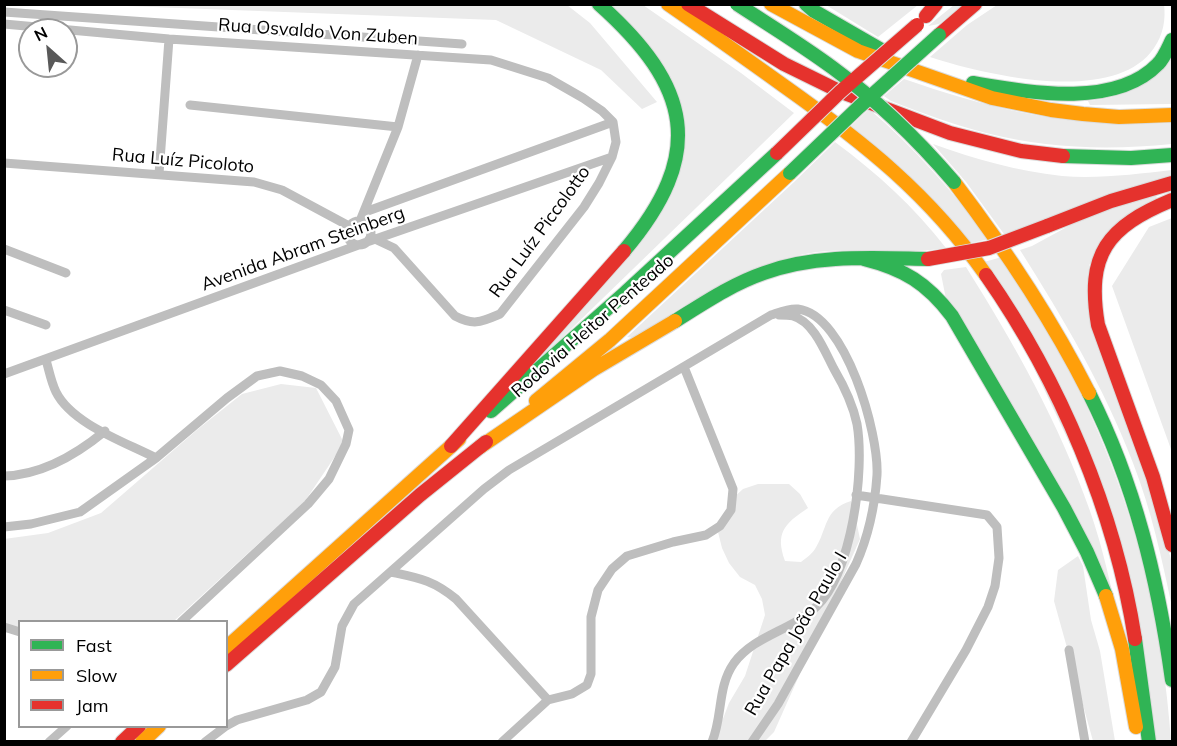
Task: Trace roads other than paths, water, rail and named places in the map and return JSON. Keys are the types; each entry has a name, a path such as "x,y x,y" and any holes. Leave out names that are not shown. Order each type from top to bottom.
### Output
{"main road":[{"path":"450,446 552,333 639,231 668,186 675,166 678,128 675,106 668,84 642,44 599,4"},
{"path":"668,4 847,131 903,178 942,218 984,272 1011,312 1067,418 1107,518 1128,596 1149,741"},
{"path":"688,4 818,82 936,130 1022,153 1059,157 1116,159 1173,155"},
{"path":"737,4 847,78 924,147 985,221 1041,307 1077,368 1102,419 1129,486 1157,587 1173,680"},
{"path":"771,4 858,51 992,98 1051,110 1119,117 1173,115"},
{"path":"806,4 814,11 923,73 1040,93 1092,93 1133,81 1149,72 1162,59 1173,40"},
{"name":"Rodovia Heitor Penteado","path":"228,646 624,293 938,4"},
{"name":"Rodovia Heitor Penteado","path":"228,663 420,495 610,340 859,106 975,4"},
{"path":"480,447 594,369 729,288 771,270 838,259 948,257 994,247 1111,201 1173,183"},
{"path":"1173,200 1145,211 1110,238 1095,270 1093,287 1098,325 1153,477 1173,545"},
{"path":"864,259 907,273 921,282 944,304 1059,500 1086,551 1107,600 1125,661 1138,741"},
{"path":"122,741 137,728"},
{"path":"142,741 157,728"}],"street":[{"name":"Rua Osvaldo Von Zuben","path":"4,12 462,44"},
{"name":"Rua Osvaldo Von Zuben","path":"4,24 169,39 491,60 548,78 583,98 613,122"},
{"path":"159,174 169,39"},
{"path":"362,216 399,128 418,55"},
{"path":"190,105 399,128"},
{"path":"362,216 370,227 371,233 369,239 358,245 352,243 347,232 349,226 362,216 613,122 616,142 612,157"},
{"name":"Avenida Abram Steinberg","path":"4,374 364,243 612,157"},
{"name":"Rua Luíz Piccolotto","path":"377,240 394,248 455,316 468,323 482,322 500,314 584,207 612,157"},
{"name":"Rua Luíz Picoloto","path":"4,164 254,182 282,190 349,226"},
{"path":"4,249 66,273"},
{"name":"Rua Papa João Paulo I","path":"752,741 778,704 856,564 865,544 877,473 874,444 862,393 851,368 823,322 799,309 771,315"},
{"path":"4,310 46,325"},
{"path":"228,725 237,720 307,700 321,692 335,667 342,627 354,604 484,489 509,470 771,315"},
{"name":"Rua Papa João Paulo I","path":"712,741 717,729 722,690 734,663 753,643 792,624 817,607 830,588 843,561 849,540 856,495 860,452 857,423 840,380 807,325 793,316 771,315"},
{"path":"46,360 55,391 67,409 81,420 156,458"},
{"path":"502,741 548,700 572,694 587,685 591,674 591,617 598,590 612,569 627,556 705,535 720,526 731,510 733,489 684,368"},
{"path":"4,527 31,524 80,512 156,458 227,398 257,376 280,372 302,376 321,385 336,400 349,430 346,444 329,479 309,504 182,620"},
{"path":"4,476 14,476 49,466 81,451 105,431"},
{"path":"856,495 987,515 997,527 999,558 995,586 988,607 966,650 911,741"},
{"path":"391,572 428,580 450,594 548,700"},
{"path":"1069,650 1085,741"},
{"path":"49,741 65,728"},
{"path":"205,741 223,728"}]}
